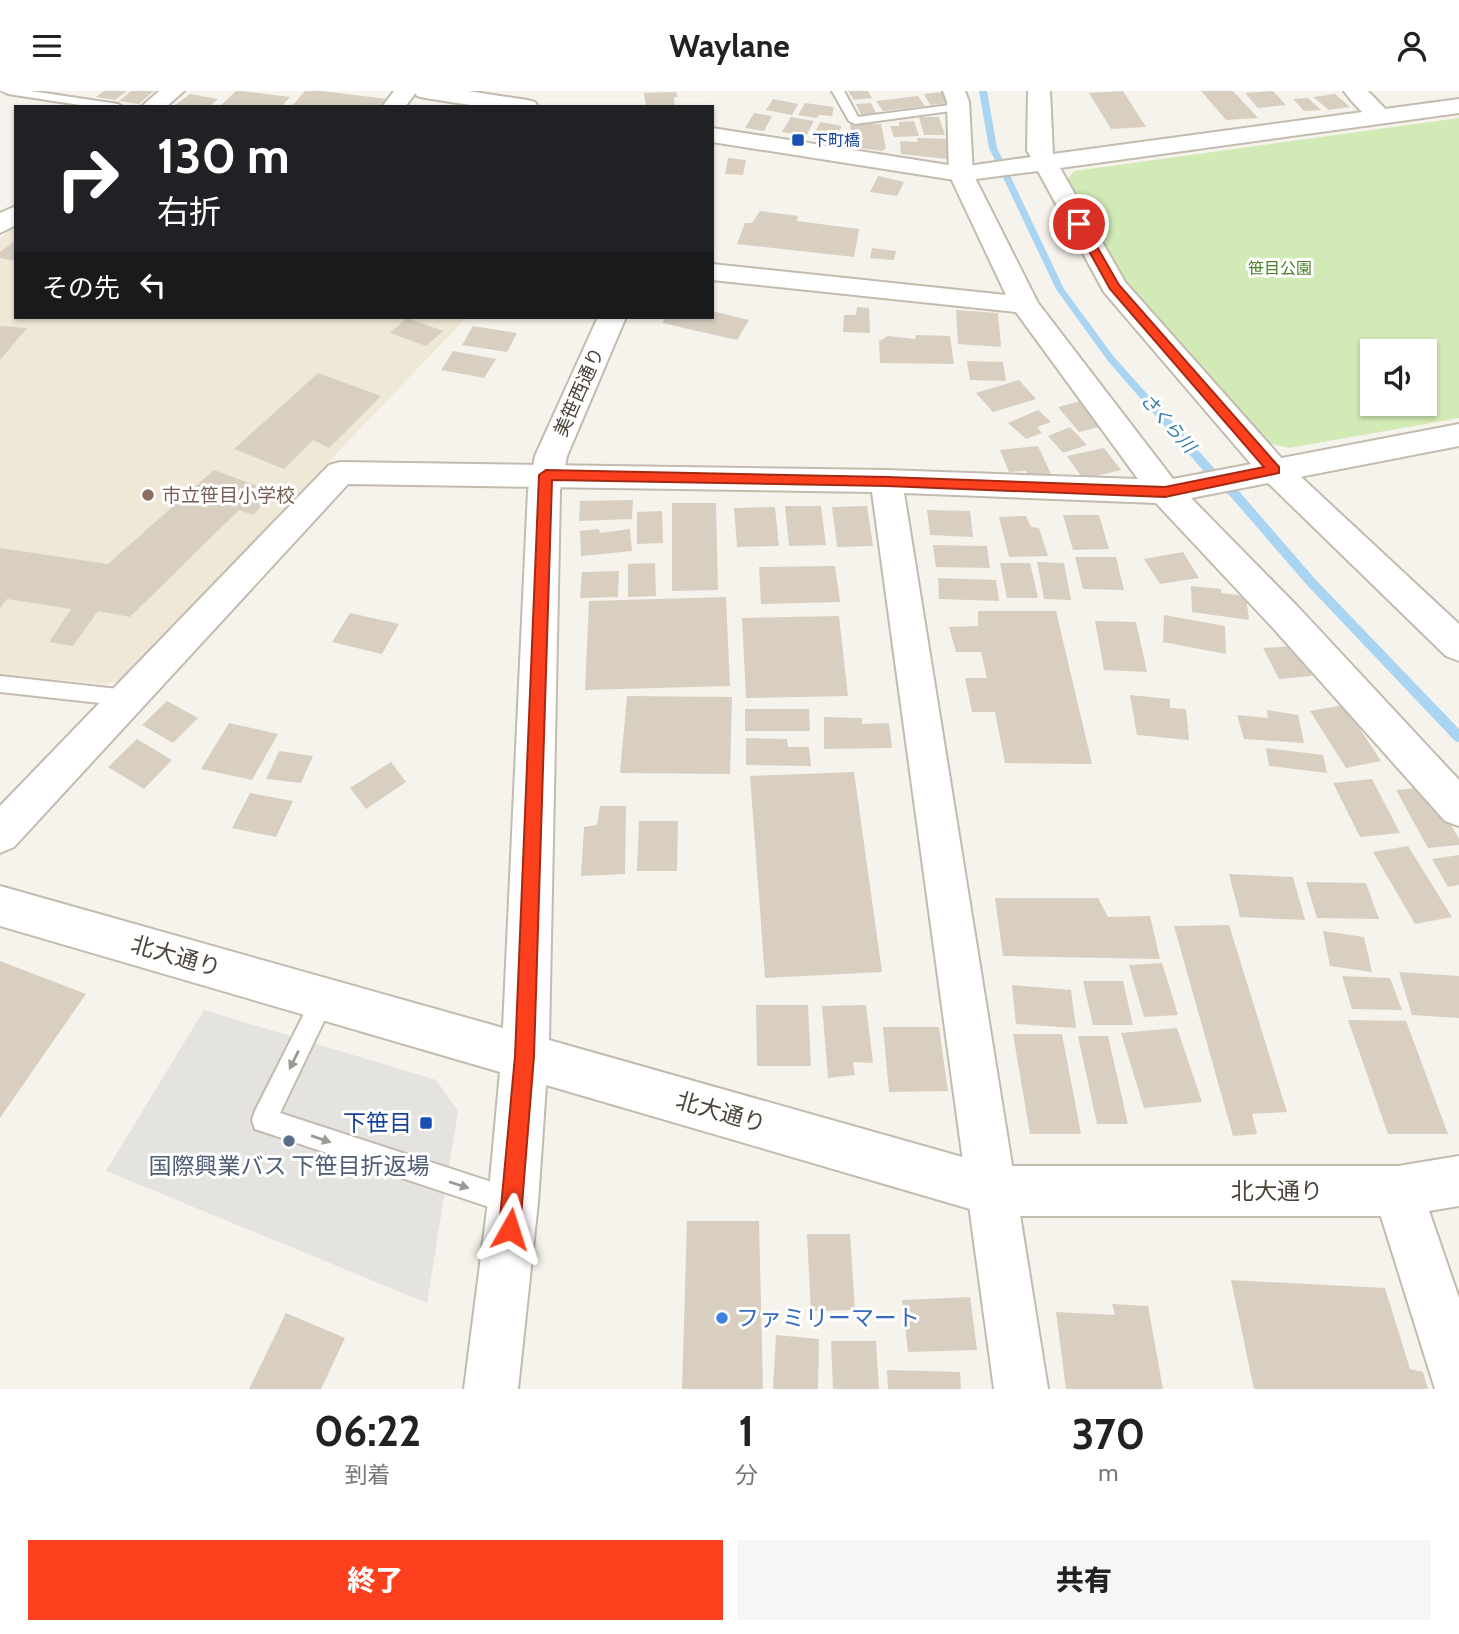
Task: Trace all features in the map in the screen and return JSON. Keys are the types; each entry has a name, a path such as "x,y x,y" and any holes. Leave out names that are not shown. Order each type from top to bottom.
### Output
{"street":[{"path":"155,105 173,91"},
{"path":"395,105 406,91"},
{"path":"425,91 514,105"},
{"path":"1038,91 1037,163 1114,286 1260,473 1459,646"},
{"path":"1355,91 1382,117"},
{"path":"956,99 970,173 1026,305 1174,490 1459,808"},
{"path":"714,135 970,173 1459,106"},
{"path":"714,272 1026,305"},
{"name":"美笹西通り","path":"491,1389 513,1202 525,1056 546,475 611,319"},
{"path":"0,834 340,473 887,481 1174,490 1459,435"},
{"path":"887,481 994,1191 1021,1389"},
{"name":"北大通り","path":"0,906 994,1191 1398,1191 1459,1181"},
{"path":"1398,1191 1459,1380"}],"lane":[{"path":"8,91 104,105"},
{"path":"838,91 855,121 956,99"},
{"path":"0,684 127,698"},
{"path":"324,998 264,1120 513,1202"}],"shaded area":[{"name":"市立笹目小学校","path":"14,227 14,319 465,319 119,681 105,684 0,674 0,238"},
{"name":"国際興業バス 下笹目折返場","path":"204,1010 436,1080 458,1111 427,1303 106,1171"}],"green space":[{"name":"笹目公園","path":"1459,118 1459,418 1289,448 1269,443 1132,291 1065,183 1074,171"}],"building":[{"path":"104,91 127,91 115,100 96,97"},
{"path":"131,91 154,91 139,104 119,101"},
{"path":"236,91 290,97 283,105 221,105"},
{"path":"305,91 387,99 382,105 293,105"},
{"path":"848,91 868,91 872,98 854,100"},
{"path":"1123,91 1146,127 1111,129 1089,93"},
{"path":"1201,91 1233,91 1258,118 1226,120"},
{"path":"1273,91 1286,105 1258,108 1245,93"},
{"path":"676,92 678,97 674,97 675,105 646,105 644,93"},
{"path":"942,92 949,103 930,105 924,94"},
{"path":"190,94 218,99 211,105 175,105"},
{"path":"1335,94 1350,107 1329,110 1313,97"},
{"path":"918,96 925,106 883,111 876,101"},
{"path":"1308,98 1321,110 1304,111 1293,99"},
{"path":"773,99 798,104 792,115 766,110"},
{"path":"805,103 834,107 832,116 819,115 817,118 798,115"},
{"path":"871,103 876,113 861,115 856,104"},
{"path":"754,113 772,116 764,131 745,128"},
{"path":"791,117 814,121 806,136 782,132"},
{"path":"919,117 939,117 945,135 924,135"},
{"path":"914,121 919,136 894,137 890,126"},
{"path":"820,122 842,126 832,142 812,138"},
{"path":"850,124 881,124 886,148 882,151 851,147"},
{"path":"917,138 949,139 952,155 946,159 901,154 900,141 918,142"},
{"path":"728,158 746,160 743,175 725,174"},
{"path":"878,176 904,182 897,196 870,192"},
{"path":"760,211 798,216 797,221 859,229 854,257 737,244 745,223 752,223"},
{"path":"14,242 14,261 0,258 0,252"},
{"path":"872,248 896,251 894,260 870,258"},
{"path":"857,307 869,308 870,333 843,332 844,315 856,315"},
{"path":"956,310 998,313 1001,347 958,344"},
{"path":"714,311 749,320 737,340 662,323 665,319 714,319"},
{"path":"406,319 443,331 426,346 390,333"},
{"path":"0,326 27,328 0,360"},
{"path":"473,326 517,333 507,352 462,345"},
{"path":"916,335 950,336 954,364 880,363 879,341 888,336 915,339"},
{"path":"453,351 496,359 484,378 441,370"},
{"path":"967,361 1003,362 1006,381 970,380"},
{"path":"318,373 381,396 329,448 313,440 284,469 234,449"},
{"path":"1019,380 1036,399 993,412 976,393"},
{"path":"1085,400 1107,425 1079,432 1058,407"},
{"path":"1038,410 1051,422 1037,427 1042,433 1026,439 1008,423"},
{"path":"1070,427 1087,445 1063,453 1048,436"},
{"path":"1038,446 1051,474 1028,476 1026,471 1009,472 1000,450"},
{"path":"1104,448 1121,470 1083,479 1067,456"},
{"path":"214,470 274,492 253,515 239,510 130,617 98,611 73,646 49,642 71,609 7,599 0,608 0,548 108,564"},
{"path":"633,500 632,519 579,521 580,501"},
{"path":"672,503 716,503 718,590 672,591"},
{"path":"785,506 821,506 826,545 789,546"},
{"path":"867,506 873,546 837,547 832,507"},
{"path":"775,507 779,546 737,547 734,508"},
{"path":"927,510 970,511 973,537 930,535"},
{"path":"662,511 663,543 637,544 637,512"},
{"path":"1063,515 1099,515 1109,549 1073,550"},
{"path":"1026,516 1031,527 1039,528 1048,556 1009,557 999,517"},
{"path":"598,529 601,533 630,529 632,551 581,556 580,531"},
{"path":"933,545 987,546 990,568 936,567"},
{"path":"1183,552 1199,578 1160,584 1144,559"},
{"path":"1075,557 1116,557 1124,590 1083,589"},
{"path":"1037,562 1064,563 1071,600 1044,599"},
{"path":"655,563 656,596 628,597 628,564"},
{"path":"1000,563 1030,563 1038,598 1007,598"},
{"path":"835,566 840,602 761,604 759,567"},
{"path":"619,571 618,597 580,598 582,572"},
{"path":"938,578 996,580 999,601 939,599"},
{"path":"1191,586 1221,589 1221,593 1246,596 1249,620 1192,612"},
{"path":"726,597 730,686 585,690 589,601"},
{"path":"978,611 1056,611 1092,764 1005,763 995,712 972,712 965,678 987,678 981,652 956,652 949,627 978,626"},
{"path":"350,613 399,624 382,654 332,642"},
{"path":"1164,615 1225,626 1226,654 1163,642"},
{"path":"839,616 848,696 746,698 742,618"},
{"path":"1095,621 1136,622 1147,672 1104,670"},
{"path":"1296,646 1312,676 1279,679 1263,648"},
{"path":"1130,695 1170,699 1170,708 1186,709 1189,740 1137,735"},
{"path":"627,696 732,697 730,774 620,773"},
{"path":"167,701 198,718 173,743 142,725"},
{"path":"1344,705 1381,761 1346,768 1310,711"},
{"path":"745,709 809,709 810,731 745,731"},
{"path":"1267,710 1298,715 1304,743 1244,739 1237,715 1268,718"},
{"path":"824,717 862,718 862,724 889,723 892,748 824,749"},
{"path":"229,723 278,734 252,780 201,769"},
{"path":"746,738 787,739 788,747 809,747 811,766 746,765"},
{"path":"137,739 172,760 144,789 108,767"},
{"path":"1266,748 1323,755 1327,773 1269,766"},
{"path":"279,751 313,756 301,783 266,779"},
{"path":"391,762 406,782 366,809 350,788"},
{"path":"854,772 882,972 765,978 750,776"},
{"path":"1372,779 1400,833 1360,837 1333,783"},
{"path":"1429,787 1459,839 1459,845 1428,848 1396,790"},
{"path":"250,793 293,801 276,837 232,828"},
{"path":"600,806 626,806 625,874 581,876 584,827 597,825"},
{"path":"639,821 678,821 677,871 637,871"},
{"path":"1408,846 1452,917 1415,924 1373,852"},
{"path":"1459,855 1459,885 1448,887 1432,859"},
{"path":"1229,874 1293,877 1305,920 1240,917"},
{"path":"1306,882 1366,883 1379,919 1317,918"},
{"path":"995,898 1098,898 1108,917 1150,916 1160,959 1003,956"},
{"path":"1229,925 1287,1112 1252,1114 1257,1134 1233,1136 1174,926"},
{"path":"1323,931 1364,937 1372,972 1330,966"},
{"path":"0,961 86,994 0,1118"},
{"path":"1162,963 1178,1015 1144,1017 1129,965"},
{"path":"1399,972 1459,976 1459,1018 1412,1015"},
{"path":"1342,976 1390,978 1402,1010 1352,1009"},
{"path":"1083,981 1123,981 1133,1025 1093,1025"},
{"path":"1012,985 1071,990 1076,1028 1016,1024"},
{"path":"756,1005 808,1005 811,1066 757,1066"},
{"path":"866,1005 873,1063 853,1062 855,1075 828,1078 822,1006"},
{"path":"1348,1020 1406,1021 1448,1134 1388,1134"},
{"path":"883,1027 939,1027 948,1091 889,1092"},
{"path":"1177,1028 1202,1102 1144,1108 1121,1033"},
{"path":"1013,1034 1062,1034 1081,1134 1030,1134"},
{"path":"1078,1036 1108,1036 1128,1124 1097,1124"},
{"path":"687,1221 759,1221 763,1389 682,1389"},
{"path":"807,1234 850,1234 855,1310 811,1311"},
{"path":"1231,1280 1385,1288 1410,1369 1423,1372 1428,1389 1254,1389"},
{"path":"970,1297 977,1350 908,1352 902,1300"},
{"path":"1112,1304 1148,1306 1163,1389 1066,1389 1056,1312 1115,1315"},
{"path":"286,1313 345,1338 321,1389 249,1389"},
{"path":"776,1335 819,1339 818,1389 773,1389"},
{"path":"831,1341 876,1341 879,1389 833,1389"},
{"path":"887,1370 960,1372 961,1389 888,1389"}],"waterway":[{"name":"さくら川","path":"983,91 993,148 1060,289 1111,359 1311,582 1459,737"}],"place":[{"name":"下町橋","path":"798,140"},
{"name":"市立笹目小学校","path":"148,495"},
{"name":"下笹目","path":"426,1123"},
{"name":"国際興業バス 下笹目折返場","path":"289,1141"},
{"name":"ファミリーマート","path":"722,1318"}],"route":[{"path":"510,1229 525,1056 546,475 887,481 1165,492 1274,470 1114,286 1079,224"}]}
